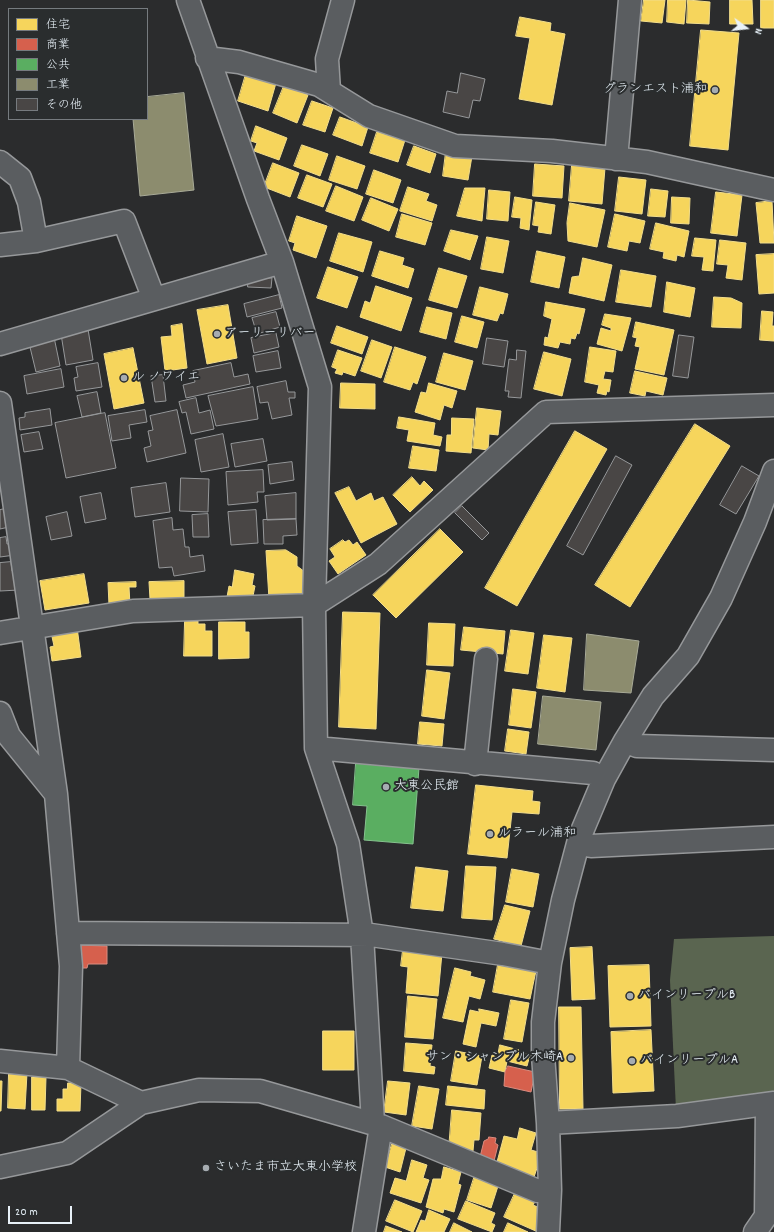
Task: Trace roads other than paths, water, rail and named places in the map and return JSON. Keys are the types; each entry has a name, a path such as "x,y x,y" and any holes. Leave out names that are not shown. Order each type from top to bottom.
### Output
{"street":[{"path":"188,0 207,58 282,262 320,387 314,605 316,748 348,844 362,935 377,1125 364,1232"},
{"path":"329,91 326,59 343,0"},
{"path":"616,159 630,0"},
{"path":"207,58 239,62 319,85 368,116 455,146 552,151 647,162 774,190"},
{"path":"0,162 20,178 29,202 36,240"},
{"path":"0,245 36,240 124,220 154,299"},
{"path":"0,344 282,262"},
{"path":"0,403 7,499 32,628 56,794 71,966 68,1068"},
{"path":"0,633 133,611 314,605 378,564 546,412 774,405"},
{"path":"554,1230 550,1190 548,1123 543,1055 543,1022 550,963 562,900 578,844 604,779 625,741 653,696 688,656 765,523 774,471"},
{"path":"475,764 486,659"},
{"path":"0,713 9,736 7,743 56,794"},
{"path":"625,741 637,746 774,750"},
{"path":"316,748 475,764 593,773 604,779"},
{"path":"578,844 591,846 774,837"},
{"path":"68,933 362,935 496,953 550,963"},
{"path":"0,1061 68,1068 141,1103"},
{"path":"0,1166 67,1153 141,1103 199,1090 260,1091 377,1125 538,1191 550,1190"},
{"path":"548,1123 677,1116 770,1103 766,1216 755,1232"}],"place":[{"name":"グランエスト浦和","path":"715,90"},
{"name":"アーリーリバー","path":"217,334"},
{"name":"ル ノワイエ","path":"124,378"},
{"name":"大東公民館","path":"386,787"},
{"name":"ルラール浦和","path":"490,834"},
{"name":"パインリーブルB","path":"630,996"},
{"name":"サン・シャンブル木崎A","path":"571,1058"},
{"name":"パインリーブルA","path":"632,1061"},
{"name":"さいたま市立大東小学校","path":"206,1168"}]}
